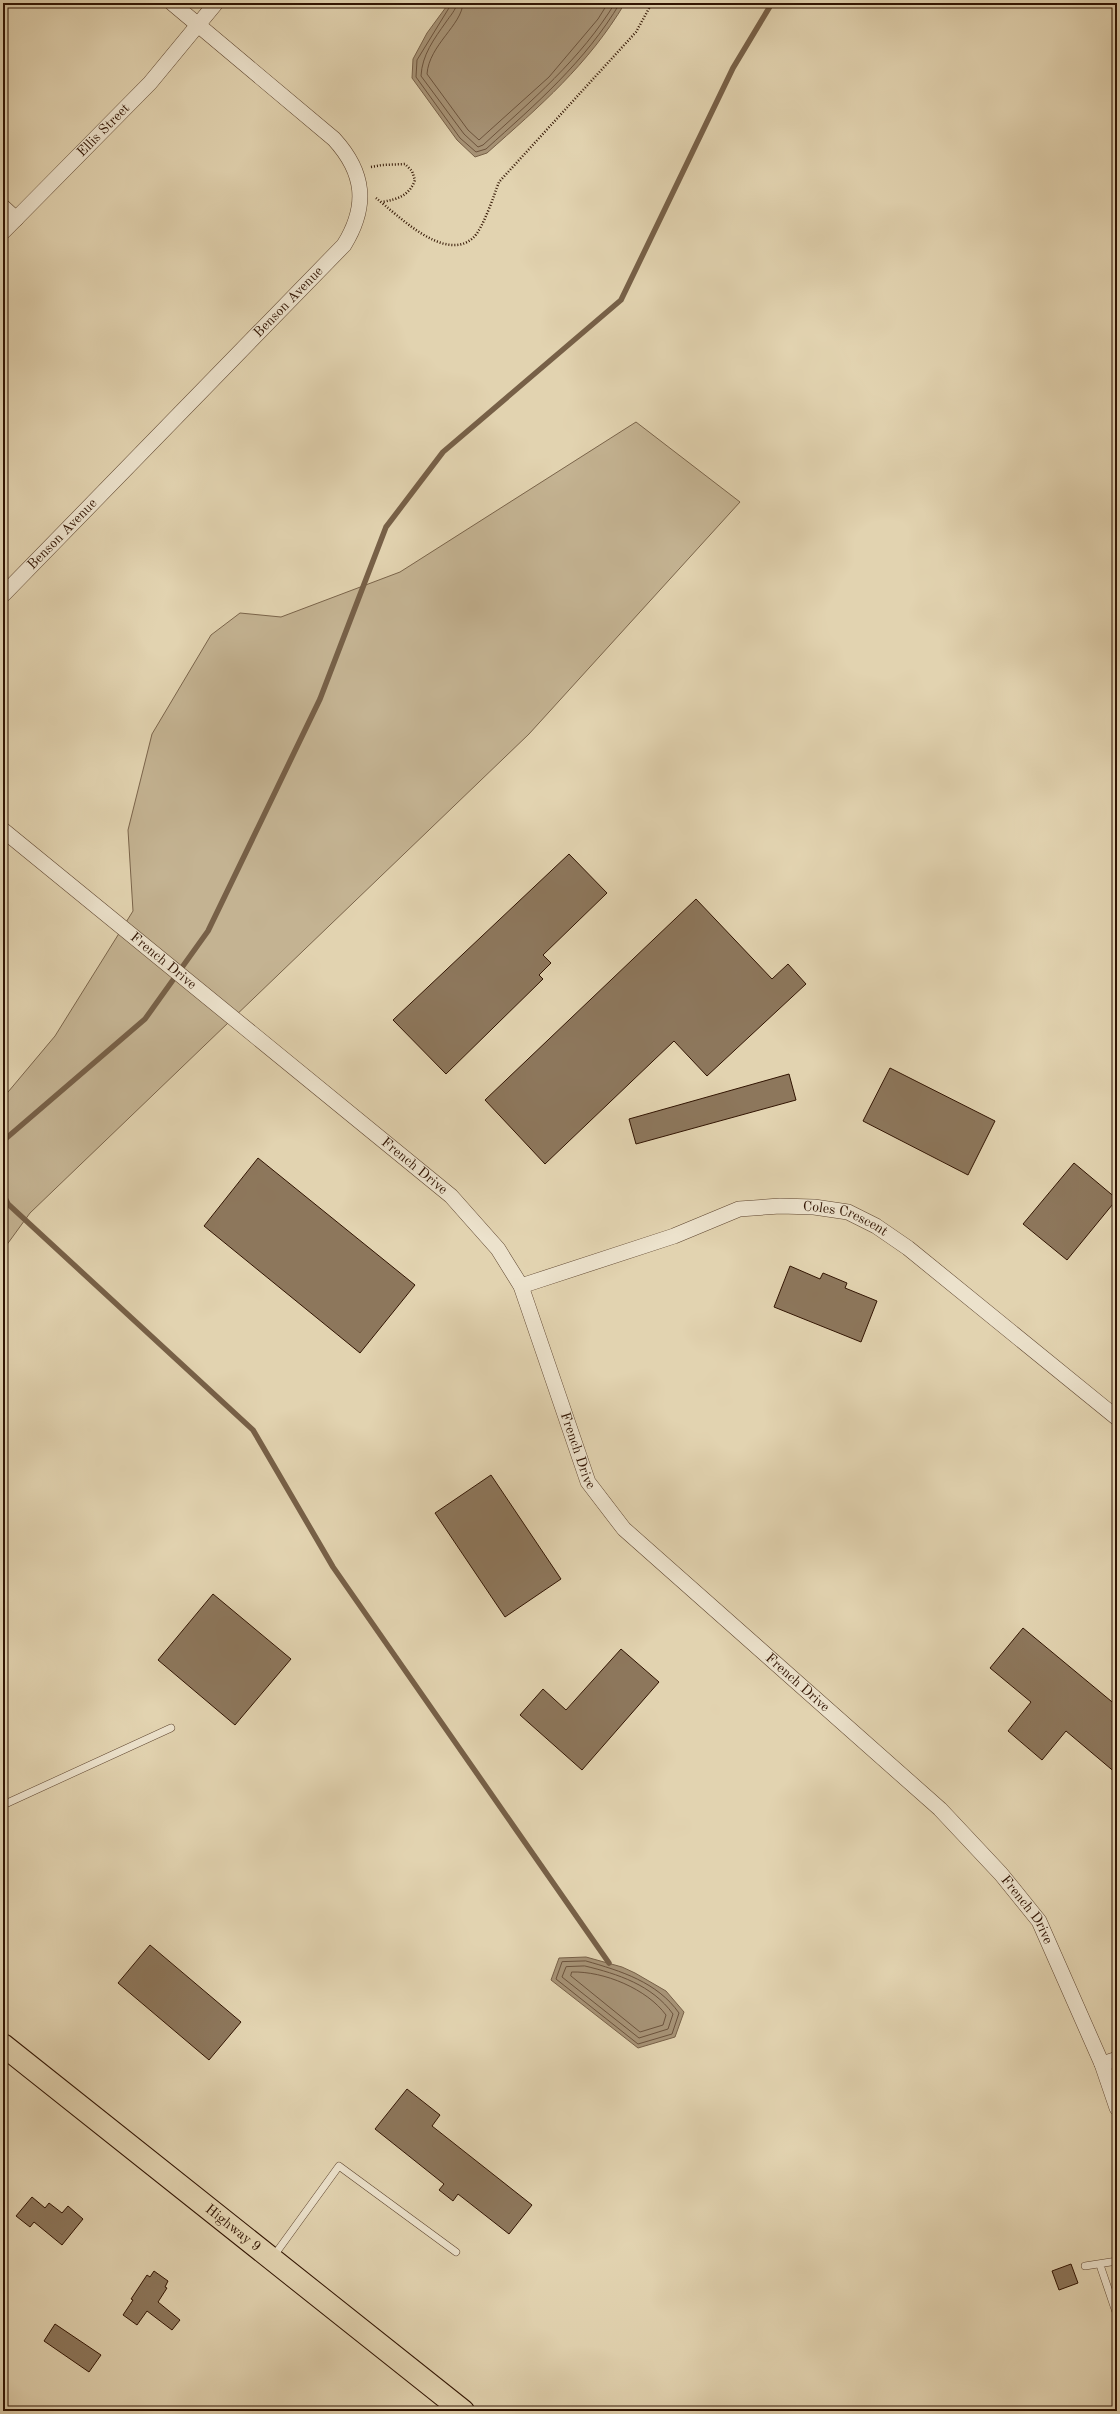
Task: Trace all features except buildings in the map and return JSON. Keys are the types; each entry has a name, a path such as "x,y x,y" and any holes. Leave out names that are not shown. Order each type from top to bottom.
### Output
{"highway":[{"name":"Highway 9","path":"3,2045 463,2411"}],"street":[{"name":"Benson Avenue","path":"3,595 344,245 359,215 360,195 356,171 345,151 334,139 172,3"},
{"name":"Ellis Street","path":"3,232 150,83 200,25 216,3"},
{"path":"3,207 16,219"},
{"name":"French Drive","path":"3,830 451,1196 498,1249 521,1286 571,1436 588,1482 624,1529 940,1809 1001,1874 1039,1921 1102,2064 1117,2108"},
{"name":"Coles Crescent","path":"521,1286 674,1236 739,1209 801,1207 848,1212 876,1226 908,1248 1117,1418"},
{"path":"1102,2064 1117,2059"}],"lane":[{"path":"3,1805 171,1728"},
{"path":"271,2259 339,2166 456,2252"},
{"path":"1085,2266 1117,2261"},
{"path":"1100,2264 1117,2315"}],"path":[{"path":"360,195 375,197 416,230 442,244 456,245 473,238 492,202 498,182 636,32 652,3"},
{"path":"356,171 394,164 405,164 412,171 415,180 407,194 397,199 381,202"}],"shaded area":[{"path":"636,422 740,502 529,734 30,1213 3,1250 3,1098 55,1036 133,911 128,830 152,734 211,635 240,613 281,617 400,572"}],"water":[{"path":"449,3 625,3 595,46 562,84 487,153 475,157 457,140 412,78 413,59 427,33"},
{"path":"586,1957 622,1967 666,1991 684,2012 675,2037 638,2048 551,1980 559,1958"}],"waterway":[{"path":"3,1141 145,1019 208,931 320,699 386,527 443,452 621,300 733,68 772,3"},
{"path":"3,1194 8,1204 253,1430 333,1567 609,1963"}]}
